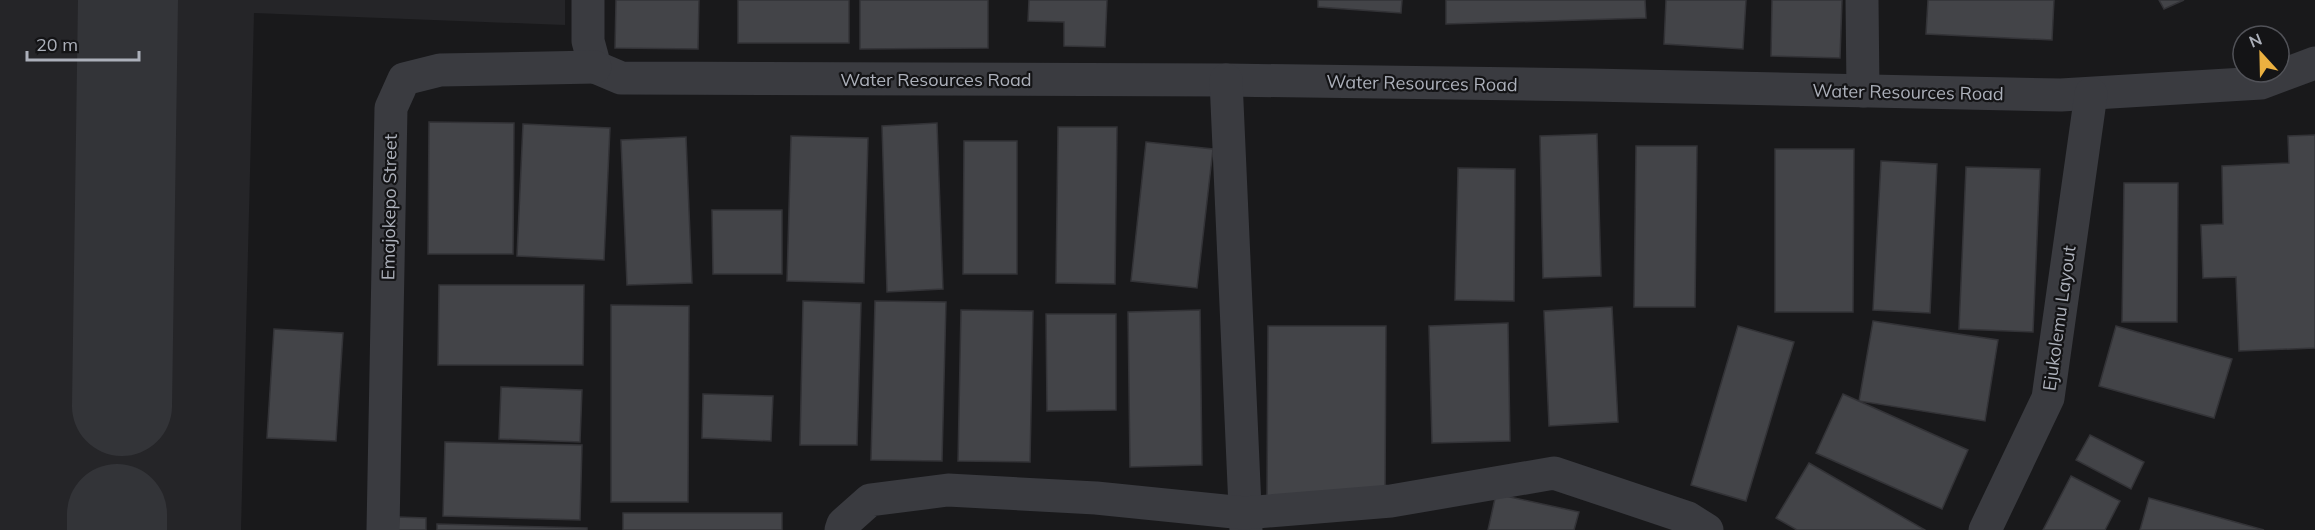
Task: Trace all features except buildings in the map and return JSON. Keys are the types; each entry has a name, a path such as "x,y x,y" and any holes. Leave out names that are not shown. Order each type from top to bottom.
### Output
{"street":[{"path":"588,0 588,41 595,67"},
{"path":"1862,0 1863,91"},
{"name":"Water Resources Road","path":"595,67 621,78 1226,80 2061,95 2261,83 2315,63"},
{"name":"Emajokepo Street","path":"383,530 390,108 404,79 440,70 595,67"},
{"path":"1226,80 1245,522"},
{"name":"Ejukolemu Layout","path":"1985,530 2048,398 2091,94"},
{"path":"841,530 843,524 870,500 948,490 1096,498 1245,522 1554,474 1688,518 1707,530"}],"shaded area":[{"path":"0,0 565,0 565,25 254,13 241,530 0,530"}],"taxiway":[{"path":"122,406 128,0"},
{"path":"117,514 117,530"}]}
